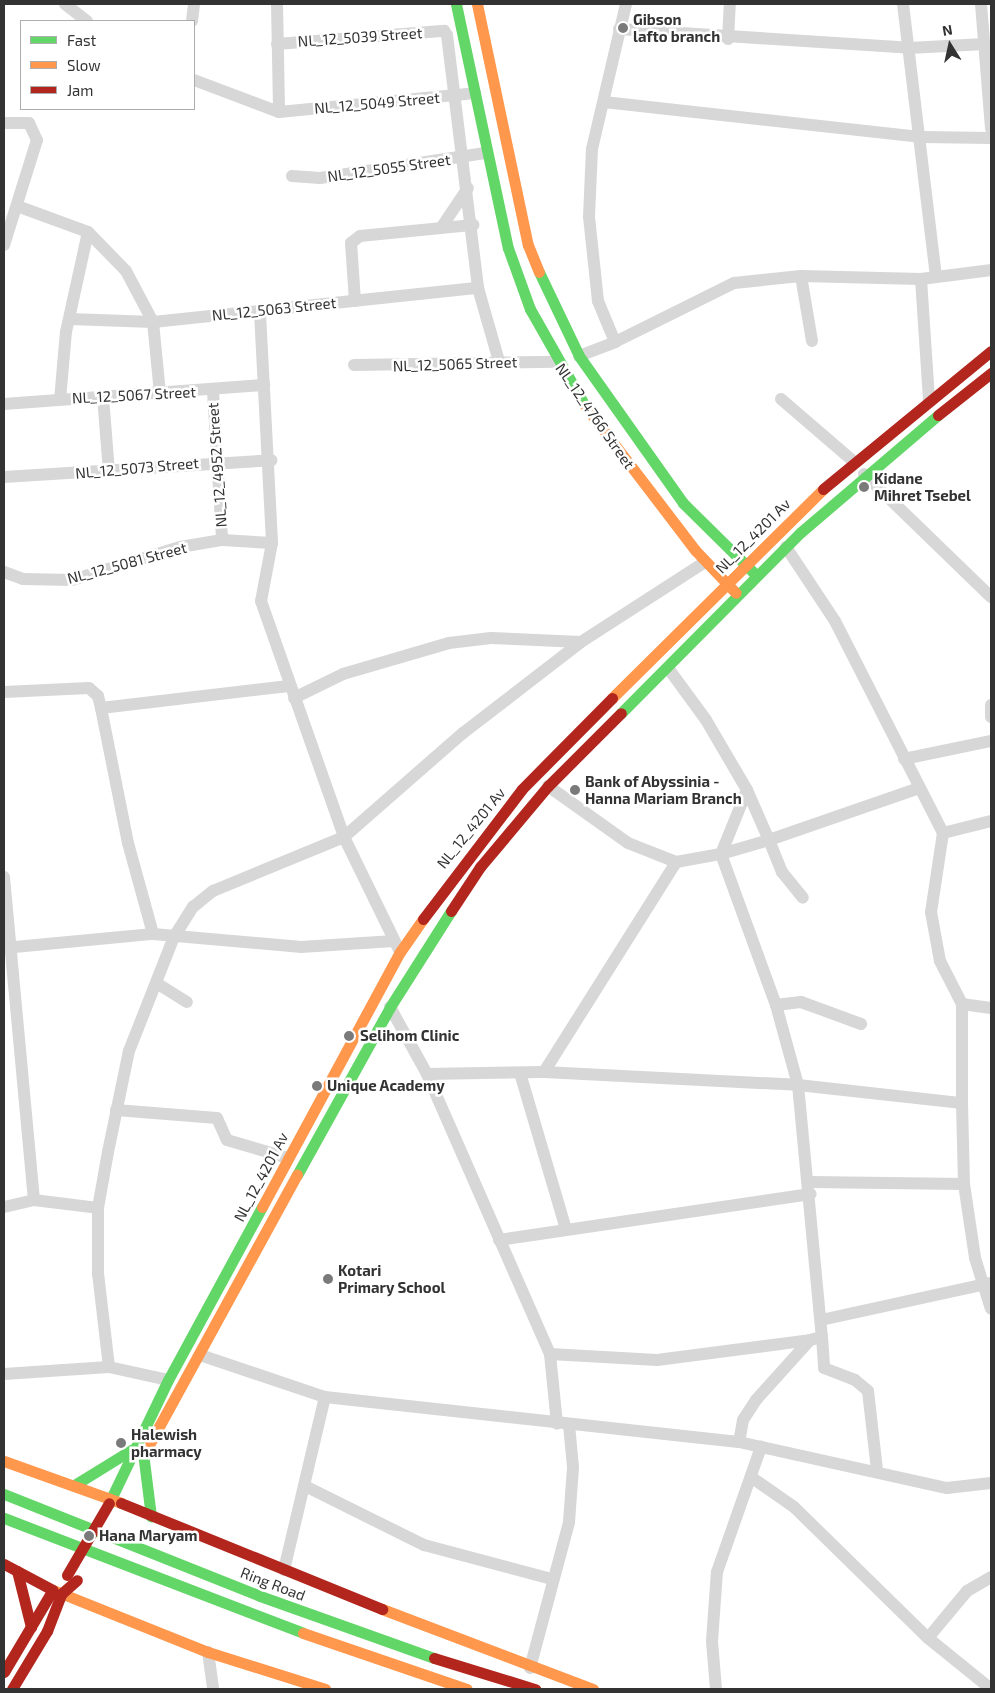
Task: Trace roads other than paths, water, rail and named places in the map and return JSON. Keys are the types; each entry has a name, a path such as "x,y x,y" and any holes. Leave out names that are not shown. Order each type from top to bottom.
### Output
{"main road":[{"name":"NL_12_4766 Street","path":"456,4 475,93 485,153 508,248 530,309 556,362 589,412 705,562 739,596"},
{"name":"NL_12_4766 Street","path":"476,4 528,245 578,356 683,503 758,576"},
{"name":"NL_12_4201 Av","path":"115,1503 132,1449 288,1158 397,947 466,857 522,789 726,584 853,461 991,351"},
{"name":"NL_12_4201 Av","path":"115,1503 200,1355 390,1006 480,867 548,786 668,668 786,547 864,474 991,373"},
{"path":"76,1484 132,1449"},
{"path":"144,1453 151,1516"},
{"path":"4,1461 76,1484 115,1503 530,1668 593,1689"},
{"name":"Ring Road","path":"4,1494 260,1596 412,1651 535,1689"},
{"path":"4,1672 30,1627 57,1592 72,1578 115,1503"},
{"path":"4,1518 228,1607 467,1689"},
{"path":"4,1564 57,1592 208,1652 304,1687 324,1689"},
{"path":"17,1571 30,1627"},
{"path":"12,1689 47,1631 57,1592"}],"street":[{"path":"65,4 85,20"},
{"path":"192,20 194,4"},
{"path":"195,80 279,112 277,4"},
{"path":"615,342 598,301 590,217 592,149 626,4"},
{"path":"728,39 730,4"},
{"path":"903,4 922,136 936,278"},
{"path":"983,5 991,129"},
{"path":"619,29 728,39 909,48 985,44"},
{"name":"NL_12_5039 Street","path":"277,44 444,31 455,96"},
{"name":"NL_12_5049 Street","path":"279,112 475,93"},
{"path":"455,96 473,225 478,288 499,361"},
{"path":"604,102 922,136 991,138"},
{"path":"4,123 29,122 37,134 4,245"},
{"name":"NL_12_5055 Street","path":"292,176 320,178 463,158 485,153"},
{"path":"441,228 468,188"},
{"path":"17,206 88,232 126,271 153,322 160,393"},
{"path":"355,301 351,243 360,236 473,225"},
{"path":"60,400 70,319 88,232"},
{"path":"578,356 615,342 734,283 802,276 921,279 991,270"},
{"path":"802,276 812,341"},
{"path":"921,279 929,399"},
{"name":"NL_12_5063 Street","path":"70,319 153,322 260,313 478,288"},
{"path":"7,948 153,934 301,947 397,947 344,837 289,686 261,601 272,543 271,460 260,313"},
{"name":"NL_12_5065 Street","path":"354,365 499,361 556,362"},
{"name":"NL_12_5067 Street","path":"4,404 213,391 264,385"},
{"name":"NL_12_4952 Street","path":"213,391 222,540"},
{"path":"102,397 108,471"},
{"path":"780,400 853,461"},
{"name":"NL_12_5073 Street","path":"4,477 271,460"},
{"path":"864,474 991,597"},
{"name":"NL_12_5081 Street","path":"4,572 23,579 72,580 180,547 222,540 272,543"},
{"path":"786,547 835,622 943,833 931,912 940,961 962,1004 964,1184 975,1258 988,1284 991,1309"},
{"path":"108,1367 98,1274 98,1208 116,1110 128,1051 158,984 174,937 201,898 344,837 464,733 581,642 705,562"},
{"path":"294,698 343,674 450,643 491,638 581,642"},
{"path":"668,668 706,720 747,790 782,872 803,898"},
{"path":"101,708 289,686"},
{"path":"4,692 89,688 98,696 128,843 153,934"},
{"path":"991,706 991,717"},
{"path":"904,758 991,741"},
{"path":"548,786 614,836 676,862 721,854 769,840 919,788"},
{"path":"739,1442 747,1412 816,1339 821,1320 810,1188 798,1085 776,1005 721,854 747,790"},
{"path":"943,833 991,821"},
{"path":"544,1072 676,862"},
{"path":"4,877 7,948 34,1200"},
{"path":"158,984 187,1002"},
{"path":"776,1005 801,1002 861,1024"},
{"path":"962,1004 991,1008"},
{"path":"390,1006 427,1074 550,1354 563,1424 571,1504 530,1668"},
{"path":"427,1074 544,1072 798,1085 962,1103"},
{"path":"520,1073 566,1229"},
{"path":"116,1110 217,1118 227,1140 288,1158"},
{"path":"499,1240 810,1188 964,1184"},
{"path":"4,1207 34,1200 98,1208"},
{"path":"821,1320 988,1284"},
{"path":"550,1354 657,1360 816,1339"},
{"path":"816,1339 824,1368 855,1380 868,1391 877,1470"},
{"path":"200,1355 325,1397 739,1442 877,1470 948,1488 991,1483"},
{"path":"4,1374 108,1367 168,1380"},
{"path":"284,1570 325,1397"},
{"path":"716,1689 712,1641 717,1572 761,1447"},
{"path":"751,1476 794,1507 928,1638 991,1688"},
{"path":"305,1486 424,1545 552,1579"},
{"path":"928,1638 967,1591 991,1577"},
{"path":"208,1652 213,1689"},
{"path":"203,1689 210,1675"}],"place":[{"name":"Gibson lafto branch","path":"623,28"},
{"name":"Kidane Mihret Tsebel","path":"864,487"},
{"name":"Bank of Abyssinia - Hanna Mariam Branch","path":"575,790"},
{"name":"Selihom Clinic","path":"349,1036"},
{"name":"Unique Academy","path":"317,1086"},
{"name":"Kotari Primary School","path":"328,1279"},
{"name":"Halewish pharmacy","path":"121,1443"},
{"name":"Hana Maryam","path":"89,1536"}]}
